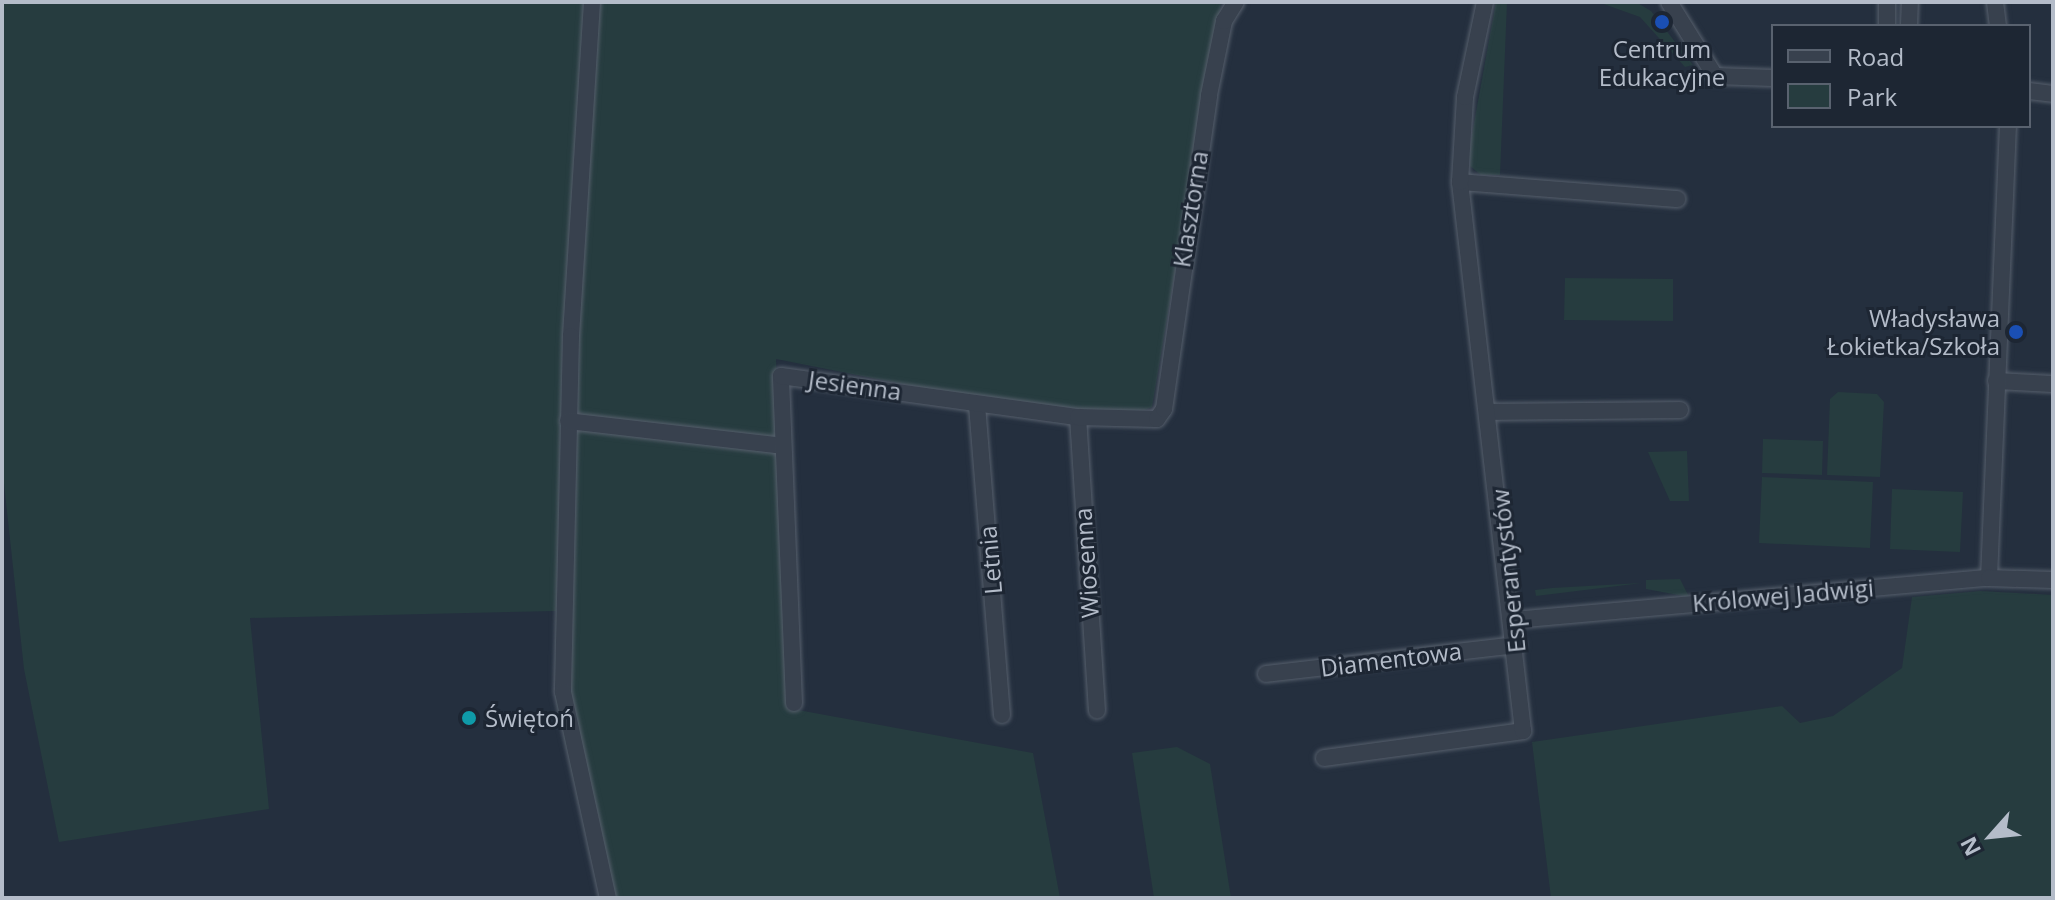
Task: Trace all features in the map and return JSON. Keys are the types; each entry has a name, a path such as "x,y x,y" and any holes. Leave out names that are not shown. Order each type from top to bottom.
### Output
{"street":[{"path":"592,2 568,421 563,705 608,898"},
{"name":"Klasztorna","path":"1157,419 1164,409 1209,95 1224,21 1236,2"},
{"name":"Esperantystów","path":"1324,758 1523,731 1517,645 1460,182 1465,97 1485,2"},
{"path":"1887,2 1887,24"},
{"path":"1909,24 1910,2"},
{"path":"1995,2 1998,24"},
{"path":"1678,5 1715,76 1771,78"},
{"path":"2031,91 2053,94"},
{"path":"1989,578 2008,128"},
{"path":"1460,182 1677,199"},
{"name":"Jesienna","path":"794,703 781,376 1078,417 1157,419"},
{"path":"1996,381 2053,384"},
{"name":"Letnia","path":"977,405 1002,715"},
{"path":"1489,412 1680,410"},
{"name":"Wiosenna","path":"1078,417 1097,710"},
{"path":"568,421 783,446"},
{"name":"Królowej Jadwigi","path":"1514,620 1989,578 2053,580"},
{"name":"Diamentowa","path":"1266,674 1517,645"}],"green space":[{"path":"2,2 1221,2 1152,407 1129,416 969,397 776,359 787,708 1033,753 1060,898 600,898 555,697 556,611 250,618 269,809 59,842 24,669 2,465"},
{"path":"1496,2 1507,2 1500,175 1481,175 1470,166 1469,151"},
{"path":"1598,2 1636,2 1651,11 1693,65 1685,67 1640,17"},
{"path":"1565,278 1673,279 1673,321 1564,320"},
{"path":"1838,392 1877,394 1884,402 1880,477 1827,475 1830,399"},
{"path":"1763,439 1823,441 1822,475 1762,473"},
{"path":"1687,451 1689,501 1670,501 1648,452"},
{"path":"1762,477 1873,482 1870,548 1759,543"},
{"path":"1892,489 1963,492 1960,552 1890,549"},
{"path":"1680,579 1689,597 1646,589 1646,580"},
{"path":"1642,583 1536,596 1535,590 1552,588"},
{"path":"1980,591 2053,595 2053,898 1551,898 1532,742 1782,706 1800,723 1833,716 1902,668 1912,597"},
{"path":"1177,747 1210,764 1231,898 1154,898 1132,753"}],"place":[{"name":"Centrum Edukacyjne","path":"1662,22"},
{"name":"Władysława Łokietka/Szkoła","path":"2016,332"},
{"name":"Świętoń","path":"469,718"}]}
